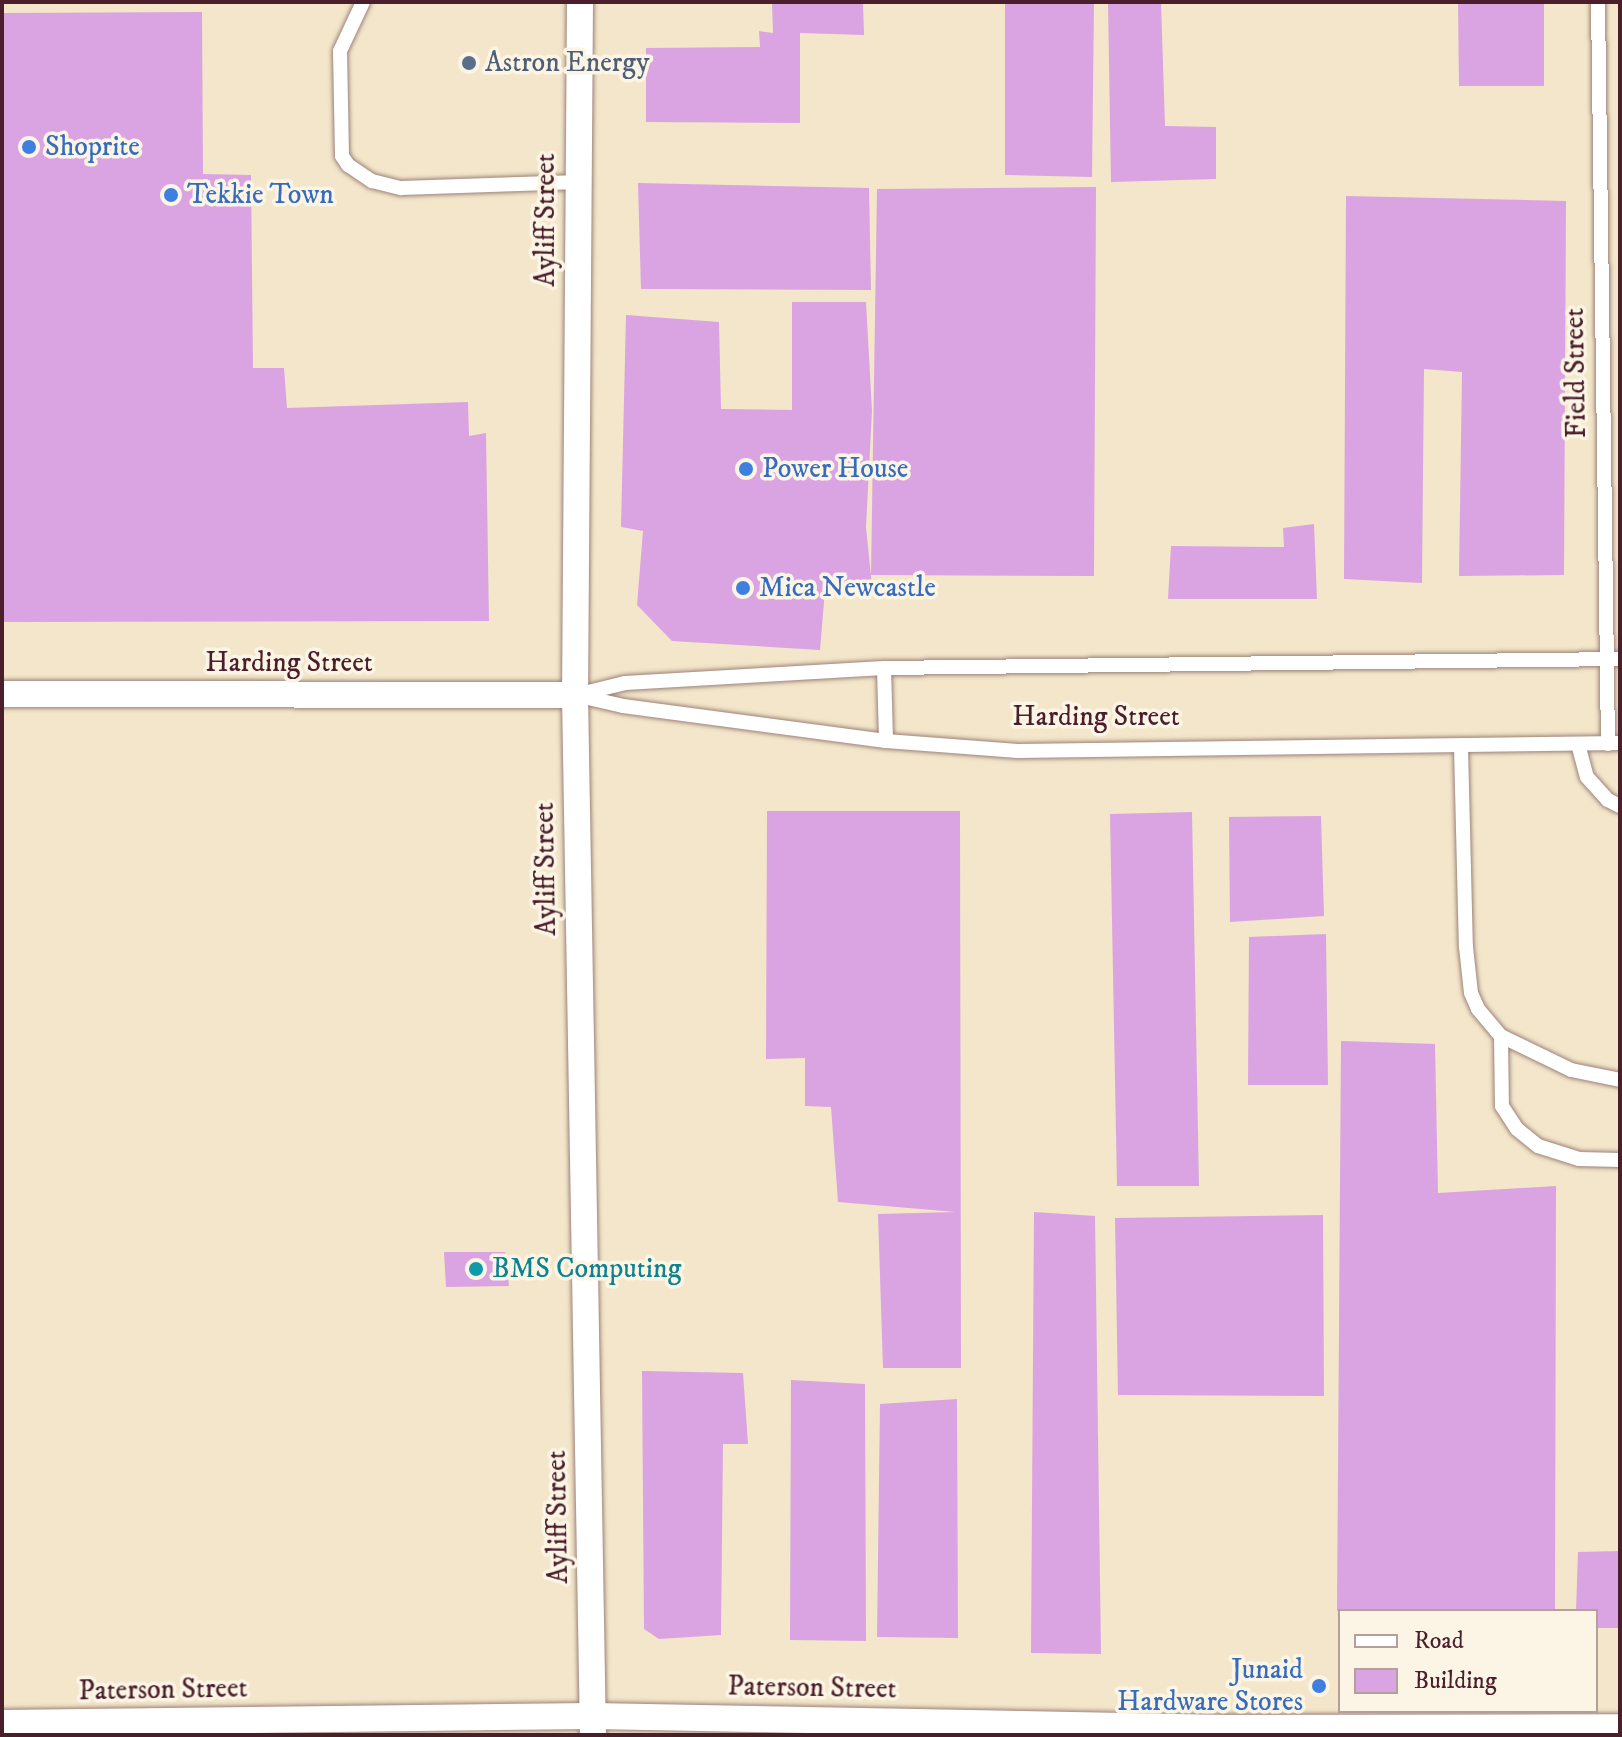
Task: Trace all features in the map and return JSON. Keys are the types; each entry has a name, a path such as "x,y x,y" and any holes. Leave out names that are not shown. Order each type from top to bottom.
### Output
{"street":[{"name":"Ayliff Street","path":"580,2 575,695 593,1726"},
{"name":"Harding Street","path":"2,694 575,695"},
{"name":"Paterson Street","path":"2,1723 1227,1732 1620,1727"}],"lane":[{"path":"363,2 340,51 342,156 348,165 372,181 401,188 579,182"},
{"name":"Field Street","path":"1598,2 1614,743"},
{"name":"Harding Street","path":"575,695 625,683 884,668 1612,659"},
{"path":"884,668 886,741"},
{"name":"Harding Street","path":"575,695 623,706 886,741 1018,751 1614,743"},
{"path":"1578,744 1587,777 1608,800 1620,806"},
{"path":"1461,747 1466,947 1471,993 1478,1009 1501,1036 1571,1070 1620,1080"},
{"path":"1501,1036 1502,1106 1517,1129 1538,1146 1579,1159 1620,1160"}],"building":[{"path":"772,2 863,2 864,35 800,33 800,123 646,122 646,48 760,47 759,31 773,33"},
{"path":"1005,2 1094,2 1092,177 1005,175"},
{"path":"1108,2 1161,2 1165,126 1216,127 1216,179 1111,182"},
{"path":"1458,2 1544,2 1544,86 1459,86"},
{"path":"202,12 203,174 251,175 253,368 284,368 287,408 468,402 469,436 486,433 489,621 2,622 2,13"},
{"path":"638,183 869,188 871,290 641,289"},
{"path":"1096,187 1094,576 871,575 877,189"},
{"path":"1346,196 1566,201 1564,575 1459,576 1462,372 1424,369 1422,583 1344,579"},
{"path":"792,302 866,302 872,411 866,527 872,586 825,590 820,650 672,641 637,605 643,531 621,527 626,315 719,322 721,409 792,410"},
{"path":"1314,524 1317,599 1168,599 1171,546 1284,547 1283,528"},
{"path":"767,811 960,811 961,1368 883,1368 878,1214 956,1212 838,1202 831,1107 805,1106 805,1058 766,1059"},
{"path":"1192,812 1199,1186 1117,1186 1110,814"},
{"path":"1321,816 1324,916 1230,922 1229,817"},
{"path":"1326,934 1328,1085 1248,1085 1249,937"},
{"path":"1341,1041 1435,1044 1438,1193 1556,1186 1555,1609 1337,1611"},
{"path":"1034,1212 1095,1216 1101,1654 1031,1653"},
{"path":"1323,1215 1324,1396 1118,1395 1115,1218"},
{"name":"BMS Computing","path":"444,1252 505,1252 509,1286 446,1287"},
{"path":"642,1371 743,1373 748,1444 723,1444 721,1635 659,1639 644,1629"},
{"path":"791,1380 865,1384 866,1641 790,1640"},
{"path":"957,1399 958,1638 877,1637 880,1404"},
{"path":"1620,1551 1620,1628 1598,1628 1598,1609 1576,1609 1578,1552"}],"place":[{"name":"Astron Energy","path":"469,63"},
{"name":"Shoprite","path":"29,147"},
{"name":"Tekkie Town","path":"171,195"},
{"name":"Power House","path":"746,469"},
{"name":"Mica Newcastle","path":"743,588"},
{"name":"BMS Computing","path":"476,1269"},
{"name":"Junaid Hardware Stores","path":"1319,1686"}]}
